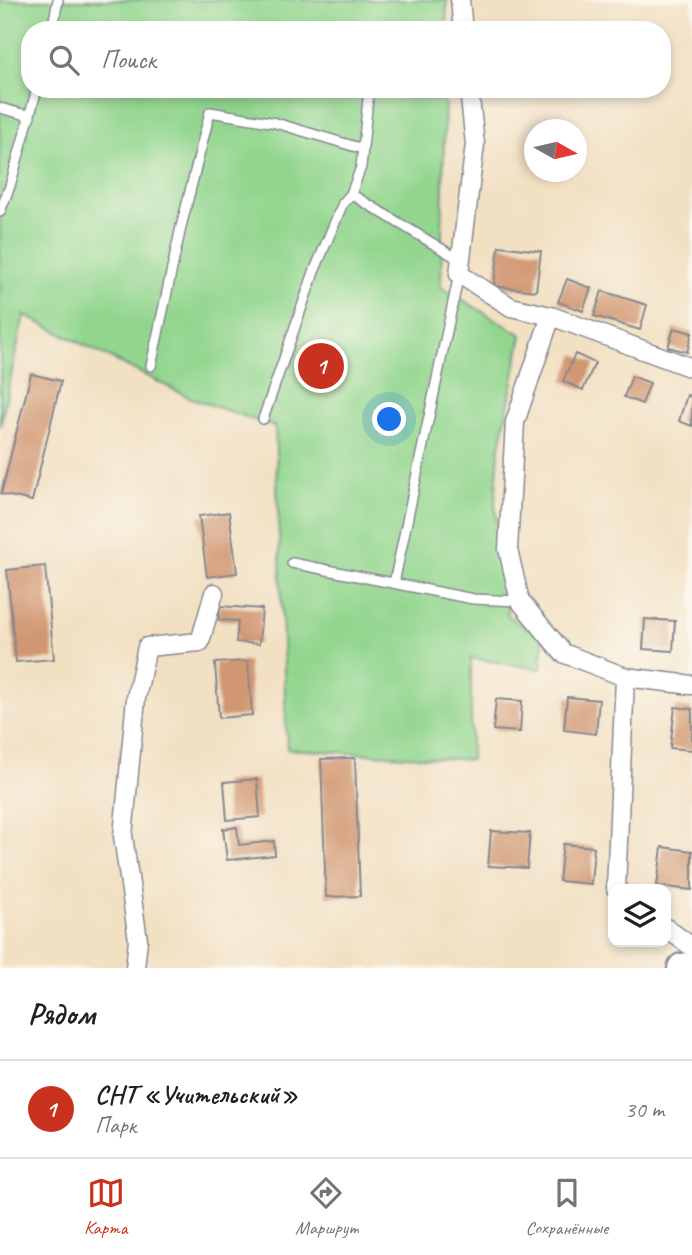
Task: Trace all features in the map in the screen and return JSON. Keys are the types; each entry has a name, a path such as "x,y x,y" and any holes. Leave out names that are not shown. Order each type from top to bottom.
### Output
{"main road":[{"path":"682,968 692,967"}],"street":[{"path":"460,0 462,21"},
{"path":"470,98 475,144 460,267 511,307 551,316 692,368"},
{"path":"551,316 514,422 508,550 520,601 563,653 625,677 692,685"},
{"path":"135,968 138,940 123,836 136,698 147,647 200,642 214,593"},
{"path":"616,884 625,677"},
{"path":"671,932 692,947"}],"lane":[{"path":"54,21 58,0"},
{"path":"0,212 35,98"},
{"path":"263,419 314,272 361,167 368,98"},
{"path":"0,108 30,116"},
{"path":"151,366 181,227 210,112 276,123 363,149"},
{"path":"351,194 460,267 394,583"},
{"path":"292,563 473,599 520,601"}],"green space":[{"path":"0,0 447,0 446,21 21,21 21,98 445,98 441,287 522,335 499,451 495,504 508,616 544,638 541,669 471,658 471,760 287,749 275,427 191,398 24,315 0,427"}],"building":[{"path":"499,246 541,251 536,291 494,286"},
{"path":"567,279 591,288 583,311 558,302"},
{"path":"602,291 647,305 640,330 594,316"},
{"path":"674,328 692,333 687,352 668,347"},
{"path":"575,354 595,363 583,390 563,381"},
{"path":"31,374 61,381 32,501 1,494"},
{"path":"632,376 650,383 642,404 624,397"},
{"path":"687,395 692,397 692,426 679,421"},
{"path":"229,512 237,573 207,577 199,516"},
{"path":"45,566 54,659 16,662 7,570"},
{"path":"220,606 262,609 259,644 236,642 238,621 219,620"},
{"path":"645,619 675,621 673,651 643,649"},
{"path":"248,661 252,715 219,718 215,663"},
{"path":"567,697 599,700 596,734 564,730"},
{"path":"496,699 522,701 520,732 493,730"},
{"path":"675,707 692,709 692,750 670,748"},
{"path":"355,758 360,896 326,897 321,759"},
{"path":"257,779 260,817 227,820 224,782"},
{"path":"237,827 239,845 274,841 275,855 227,860 223,829"},
{"path":"491,831 530,833 527,868 488,866"},
{"path":"563,844 594,847 591,884 559,881"},
{"path":"662,847 692,851 692,890 671,888 671,884 657,884"}],"place":[{"name":"СНТ «Учительский»","path":"321,366"}]}
